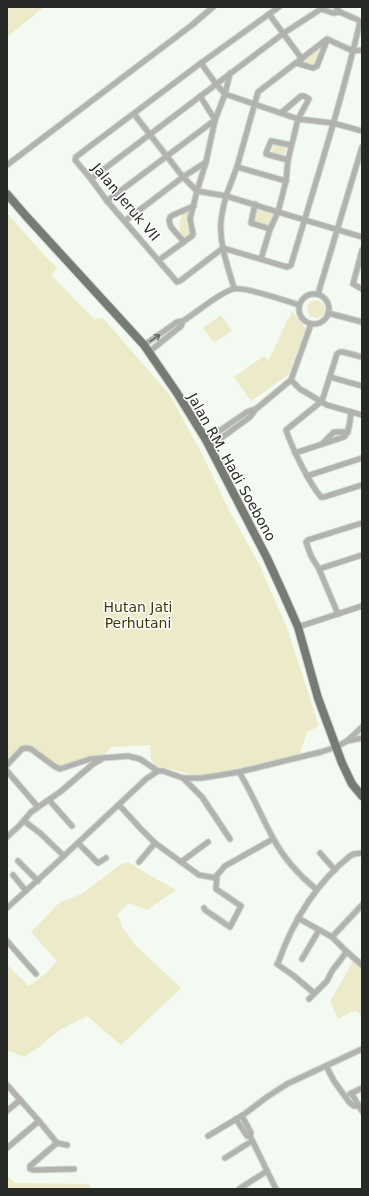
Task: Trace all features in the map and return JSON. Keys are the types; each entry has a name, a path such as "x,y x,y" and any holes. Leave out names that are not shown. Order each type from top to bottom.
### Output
{"main road":[{"name":"Jalan RM. Hadi Soebono","path":"7,194 146,348 177,393 208,444 283,592 298,627 318,698 336,747 350,781 362,796"}],"street":[{"path":"7,165 192,25 206,9 213,7"},
{"path":"279,7 201,63 134,114 183,177 197,191 226,196 255,204 362,237"},
{"path":"223,248 287,267 291,265 333,123 353,51 359,21 340,12 336,7"},
{"path":"91,179 284,33 322,8 333,13 340,12"},
{"path":"269,14 302,59"},
{"path":"328,39 353,51 362,50"},
{"path":"234,288 223,248 221,221 226,196 237,167 258,92 328,39"},
{"path":"296,63 315,68 328,39"},
{"path":"201,63 225,94 298,118 333,123 362,131"},
{"path":"159,260 191,238 193,234 190,219 206,162 215,120 225,94 230,73"},
{"path":"200,96 215,120"},
{"path":"261,259 270,229 278,212 286,181 288,160 298,118 309,100 304,96 301,96 281,113"},
{"name":"Jalan Jeruk VII","path":"134,114 80,154 75,160 107,201 177,282 223,248"},
{"path":"107,201 215,120"},
{"path":"288,160 266,153 271,141 291,145"},
{"path":"318,294 362,147"},
{"path":"125,221 183,177 206,162"},
{"path":"237,167 286,181"},
{"path":"255,204 251,223 270,229"},
{"path":"184,242 171,227 169,221 170,217 194,206"},
{"path":"362,250 360,262 353,282 354,285 362,289"},
{"path":"146,348 177,322 183,321 221,294 234,288 280,298 299,305"},
{"path":"318,294 327,302 329,307 328,313 322,322 311,324 305,322 301,317 299,305 306,296 318,294"},
{"path":"328,313 362,322"},
{"path":"146,348 181,326 183,321"},
{"path":"208,444 250,417 256,409 291,380 311,324"},
{"path":"362,357 339,352 335,356 322,401 286,429 295,453 307,476 321,497 362,485"},
{"path":"330,377 362,386"},
{"path":"291,380 300,389 327,405 362,415"},
{"path":"295,453 347,436 351,412"},
{"path":"320,445 334,432 348,432"},
{"path":"307,476 362,458"},
{"path":"338,614 320,569 311,556 306,543 308,540 362,523"},
{"path":"320,569 362,555"},
{"path":"298,627 362,606"},
{"path":"7,765 22,749 26,748 31,749 60,769 87,759 118,756 134,757 149,764 158,771 163,771 183,778 202,778 239,772 336,747 347,741 362,726"},
{"path":"347,741 362,738"},
{"path":"7,836 24,821 31,812 49,800 93,764 105,758"},
{"path":"7,771 38,807"},
{"path":"7,908 38,881 146,779 158,771"},
{"path":"239,772 284,856 316,889"},
{"path":"183,778 202,797 230,839"},
{"path":"49,800 72,826"},
{"path":"119,805 155,844 199,876 216,878"},
{"path":"24,821 40,833 64,856"},
{"path":"204,908 230,927 241,907 216,889 216,878 218,872 225,866 273,838"},
{"path":"181,862 208,842"},
{"path":"78,843 98,863 106,858"},
{"path":"139,862 155,844"},
{"path":"320,852 335,870"},
{"path":"314,993 277,964 298,918 316,889 350,856 362,853"},
{"path":"18,861 38,881"},
{"path":"13,875 26,891"},
{"path":"332,937 362,905"},
{"path":"298,918 332,937 362,965"},
{"path":"302,959 319,930"},
{"path":"7,941 36,974"},
{"path":"309,999 327,981 346,951"},
{"path":"208,1136 236,1120 279,1089 362,1049"},
{"path":"326,1066 334,1081 352,1105 358,1106"},
{"path":"7,1085 57,1143 67,1144"},
{"path":"346,1097 362,1088"},
{"path":"352,1094 362,1111"},
{"path":"7,1111 20,1100"},
{"path":"242,1116 251,1132 251,1138 276,1189"},
{"path":"236,1120 247,1136 251,1138"},
{"path":"7,1148 39,1121"},
{"path":"225,1158 251,1138"},
{"path":"57,1143 30,1166 30,1169 74,1169"},
{"path":"239,1189 267,1171"}],"green space":[{"path":"7,7 44,7 7,37"},
{"path":"319,49 314,66 302,62"},
{"path":"274,144 287,147 284,156 272,152"},
{"path":"190,209 186,222 190,235 184,239 180,229 180,223 183,213"},
{"path":"256,209 274,214 271,226 253,221"},
{"name":"Hutan Jati Perhutani","path":"7,213 57,268 51,275 94,319 103,318 169,394 201,452 230,512 259,564 287,628 319,726 307,732 299,757 203,777 157,766 151,760 150,745 111,747 104,755 58,769 27,748 7,766"},
{"path":"312,300 320,300 325,305 323,316 320,318 312,318 307,313 307,305"},
{"path":"292,311 306,328 288,375 251,401 234,377 264,356 268,361"},
{"path":"221,315 232,331 214,343 203,328"},
{"path":"128,862 176,890 147,910 129,903 117,914 123,928 135,945 181,988 121,1045 87,1016 58,1031 24,1057 7,1050 7,965 29,986 45,974 57,961 31,932 59,903 83,893 120,865"},
{"path":"359,958 362,961 362,1017 356,1011 338,1019 330,1002 352,963"},
{"path":"7,1176 15,1183 89,1184 92,1189 7,1189"}]}
